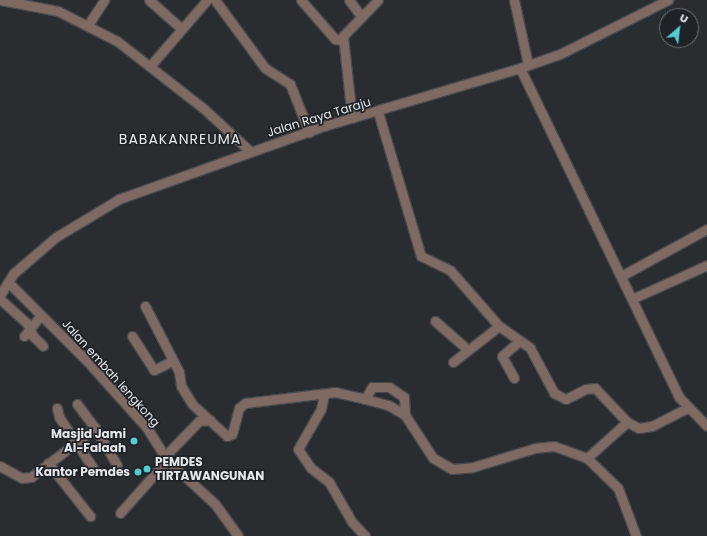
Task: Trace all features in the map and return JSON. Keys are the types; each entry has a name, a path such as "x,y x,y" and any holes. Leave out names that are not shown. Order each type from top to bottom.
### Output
{"street":[{"path":"1,0 45,6 88,25 150,66 250,151"},
{"path":"88,25 104,0"},
{"path":"149,0 182,29"},
{"path":"150,66 207,0"},
{"path":"215,0 265,68 290,84 309,132"},
{"path":"349,0 362,17"},
{"path":"352,118 343,41 346,32 378,0"},
{"path":"514,0 524,67 686,408 707,426"},
{"name":"Jalan Raya Taraju","path":"0,295 8,282 56,237 100,208 170,178 250,151 352,118 378,112 524,67 560,54 668,0"},
{"path":"305,2 335,39 343,41"},
{"path":"378,112 421,256 450,270 499,326 533,352 546,382 559,397 566,399 586,389 595,388 627,422 639,428 652,426 686,408"},
{"path":"623,275 707,229"},
{"path":"634,298 707,265"},
{"name":"Jalan embah lengkong","path":"8,282 42,315 147,428 167,458 215,504 238,536"},
{"path":"0,299 29,328 43,346"},
{"path":"145,306 181,376 181,386 194,406 229,436 241,404 324,394 338,393 365,399 405,415"},
{"path":"24,336 29,328 42,315"},
{"path":"435,320 467,349"},
{"path":"453,362 467,349 499,326"},
{"path":"132,336 154,370 172,361"},
{"path":"514,378 502,356 518,342"},
{"path":"365,399 372,387 389,387 404,397 405,415 433,458 452,469 473,467 548,447 587,458 618,488 636,536"},
{"path":"324,394 321,409 298,449 311,468 328,482 352,522 365,536"},
{"path":"77,404 95,428 117,465"},
{"path":"57,408 95,471"},
{"path":"120,513 199,422 210,420"},
{"path":"587,458 627,422"},
{"path":"0,466 27,478 95,428"},
{"path":"48,463 90,516"}],"place":[{"name":"Masjid Jami Al-Falaah","path":"134,441"},
{"name":"PEMDES TIRTAWANGUNAN","path":"147,469"},
{"name":"Kantor Pemdes","path":"138,472"}],"district":[{"name":"BABAKANREUMA","path":"180,139"}]}
